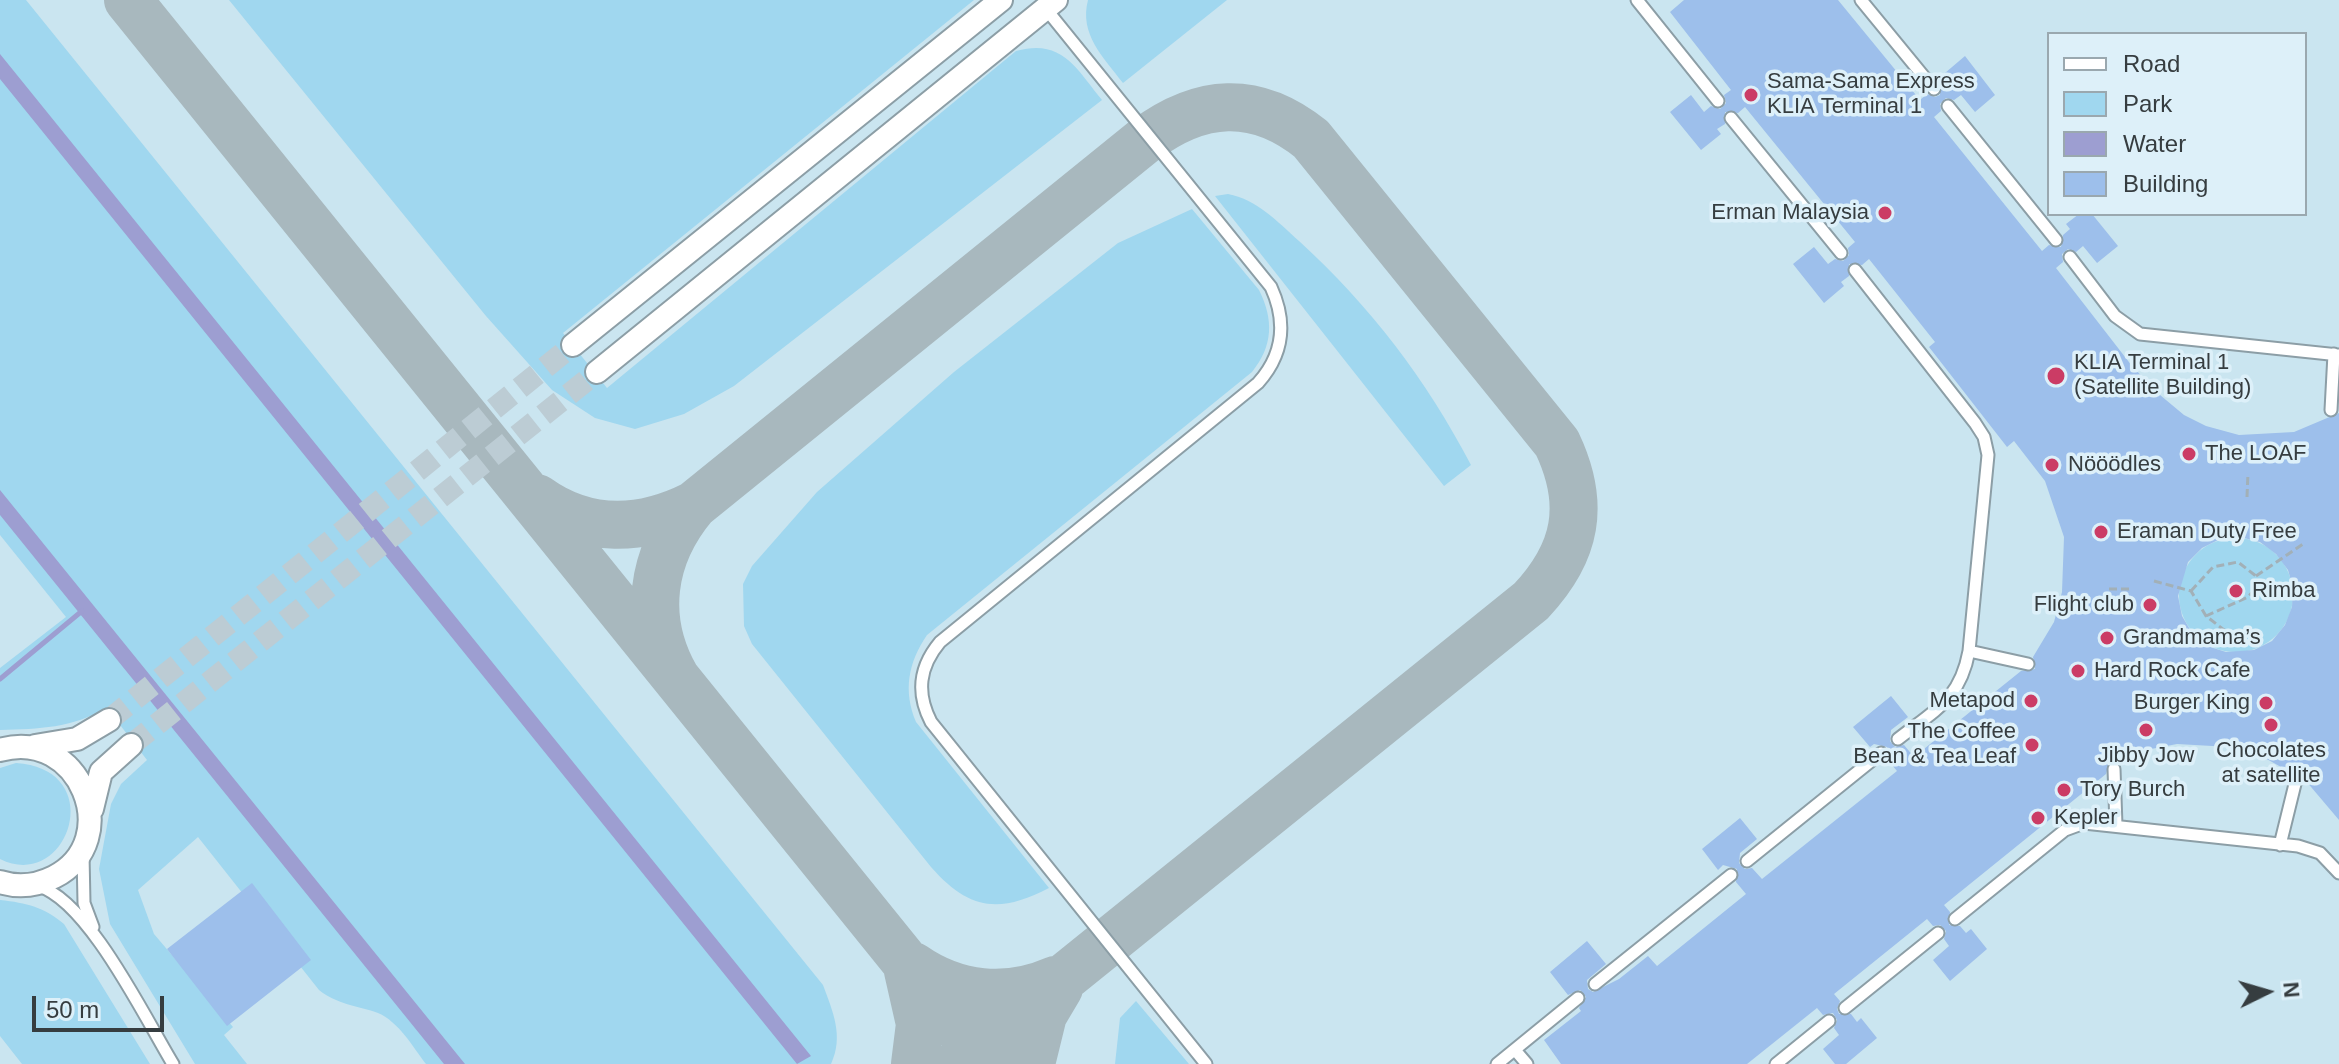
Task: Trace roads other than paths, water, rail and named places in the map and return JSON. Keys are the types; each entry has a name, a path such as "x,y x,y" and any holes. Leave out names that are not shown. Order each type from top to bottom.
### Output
{"street":[{"path":"573,345 1001,0"},
{"path":"597,372 1051,4"},
{"path":"1,749 77,739 109,720"},
{"path":"8,884 42,882 61,873 76,858 88,830 101,772 131,745"},
{"path":"30,747 50,753 67,765 80,781 88,801 88,830"}],"lane":[{"path":"1637,0 1718,101"},
{"path":"1861,0 1934,89"},
{"path":"1051,4 1271,287 1281,314 1281,342 1270,371 1258,383 940,642 925,664 921,691 931,722 1206,1064"},
{"path":"1948,106 2056,240"},
{"path":"1731,118 1841,253"},
{"path":"2070,257 2115,316 2140,334 2336,355 2331,410"},
{"path":"1855,270 1984,437 1987,473 1969,651 1958,689 1898,739"},
{"path":"1969,651 2028,664"},
{"path":"1747,861 1881,753"},
{"path":"2114,769 2116,825"},
{"path":"2280,845 2295,784"},
{"path":"1955,919 2065,830 2084,823 2280,845 2320,853 2339,873"},
{"path":"88,830 83,892 97,939"},
{"path":"1595,984 1731,875"},
{"path":"8,884 40,886 57,893 97,939 173,1064"},
{"path":"1845,1008 1938,933"},
{"path":"1497,1064 1578,998"},
{"path":"1776,1064 1829,1021"},
{"path":"1515,1050 1527,1064"}],"water":[{"path":"0,54 811,1056 797,1064 0,79"},
{"path":"0,490 465,1064 444,1064 0,515"}],"waterway":[{"path":"0,679 82,611"}],"tunnel":[{"path":"109,720 573,345"},
{"path":"131,745 597,372"}],"place":[{"name":"Sama-Sama Express KLIA Terminal 1","path":"1751,95"},
{"name":"Erman Malaysia","path":"1885,213"},
{"name":"KLIA Terminal 1 (Satellite Building)","path":"2056,376"},
{"name":"The LOAF","path":"2189,454"},
{"name":"Nööödles","path":"2052,465"},
{"name":"Eraman Duty Free","path":"2101,532"},
{"name":"Rimba","path":"2236,591"},
{"name":"Flight club","path":"2150,605"},
{"name":"Grandmama’s","path":"2107,638"},
{"name":"Hard Rock Cafe","path":"2078,671"},
{"name":"Metapod","path":"2031,701"},
{"name":"Burger King","path":"2266,703"},
{"name":"Chocolates at satellite","path":"2271,725"},
{"name":"Jibby Jow","path":"2146,730"},
{"name":"The Coffee Bean & Tea Leaf","path":"2032,745"},
{"name":"Tory Burch","path":"2064,790"},
{"name":"Kepler","path":"2038,818"}]}
